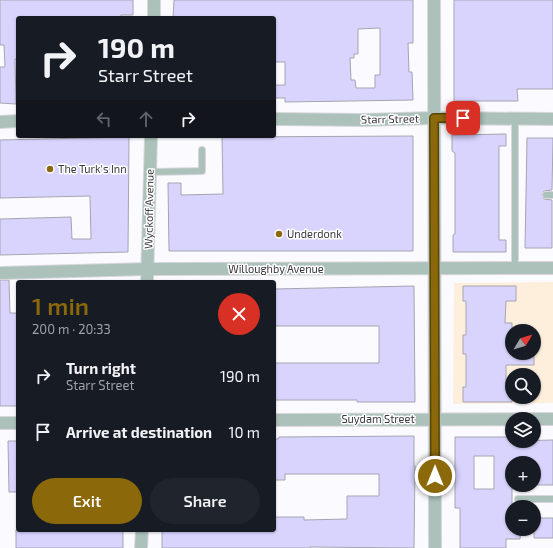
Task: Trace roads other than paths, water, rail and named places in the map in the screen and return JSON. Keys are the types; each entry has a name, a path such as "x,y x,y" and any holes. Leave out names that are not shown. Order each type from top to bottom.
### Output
{"street":[{"path":"154,0 154,16"},
{"path":"434,0 435,548"},
{"name":"Starr Street","path":"276,119 362,120 434,118 553,118"},
{"path":"0,122 16,121"},
{"name":"Wyckoff Avenue","path":"147,280 151,138"},
{"name":"Willoughby Avenue","path":"0,273 148,270 553,268"},
{"name":"Suydam Street","path":"276,420 553,419"},
{"path":"0,423 16,423"},
{"path":"141,548 142,532"}],"lane":[{"path":"515,118 515,268"},
{"path":"150,172 202,171 202,150"},
{"path":"546,195 553,195"},
{"path":"518,499 553,499"}],"place":[{"name":"The Turk's Inn","path":"50,169"},
{"name":"Underdonk","path":"279,234"}]}
